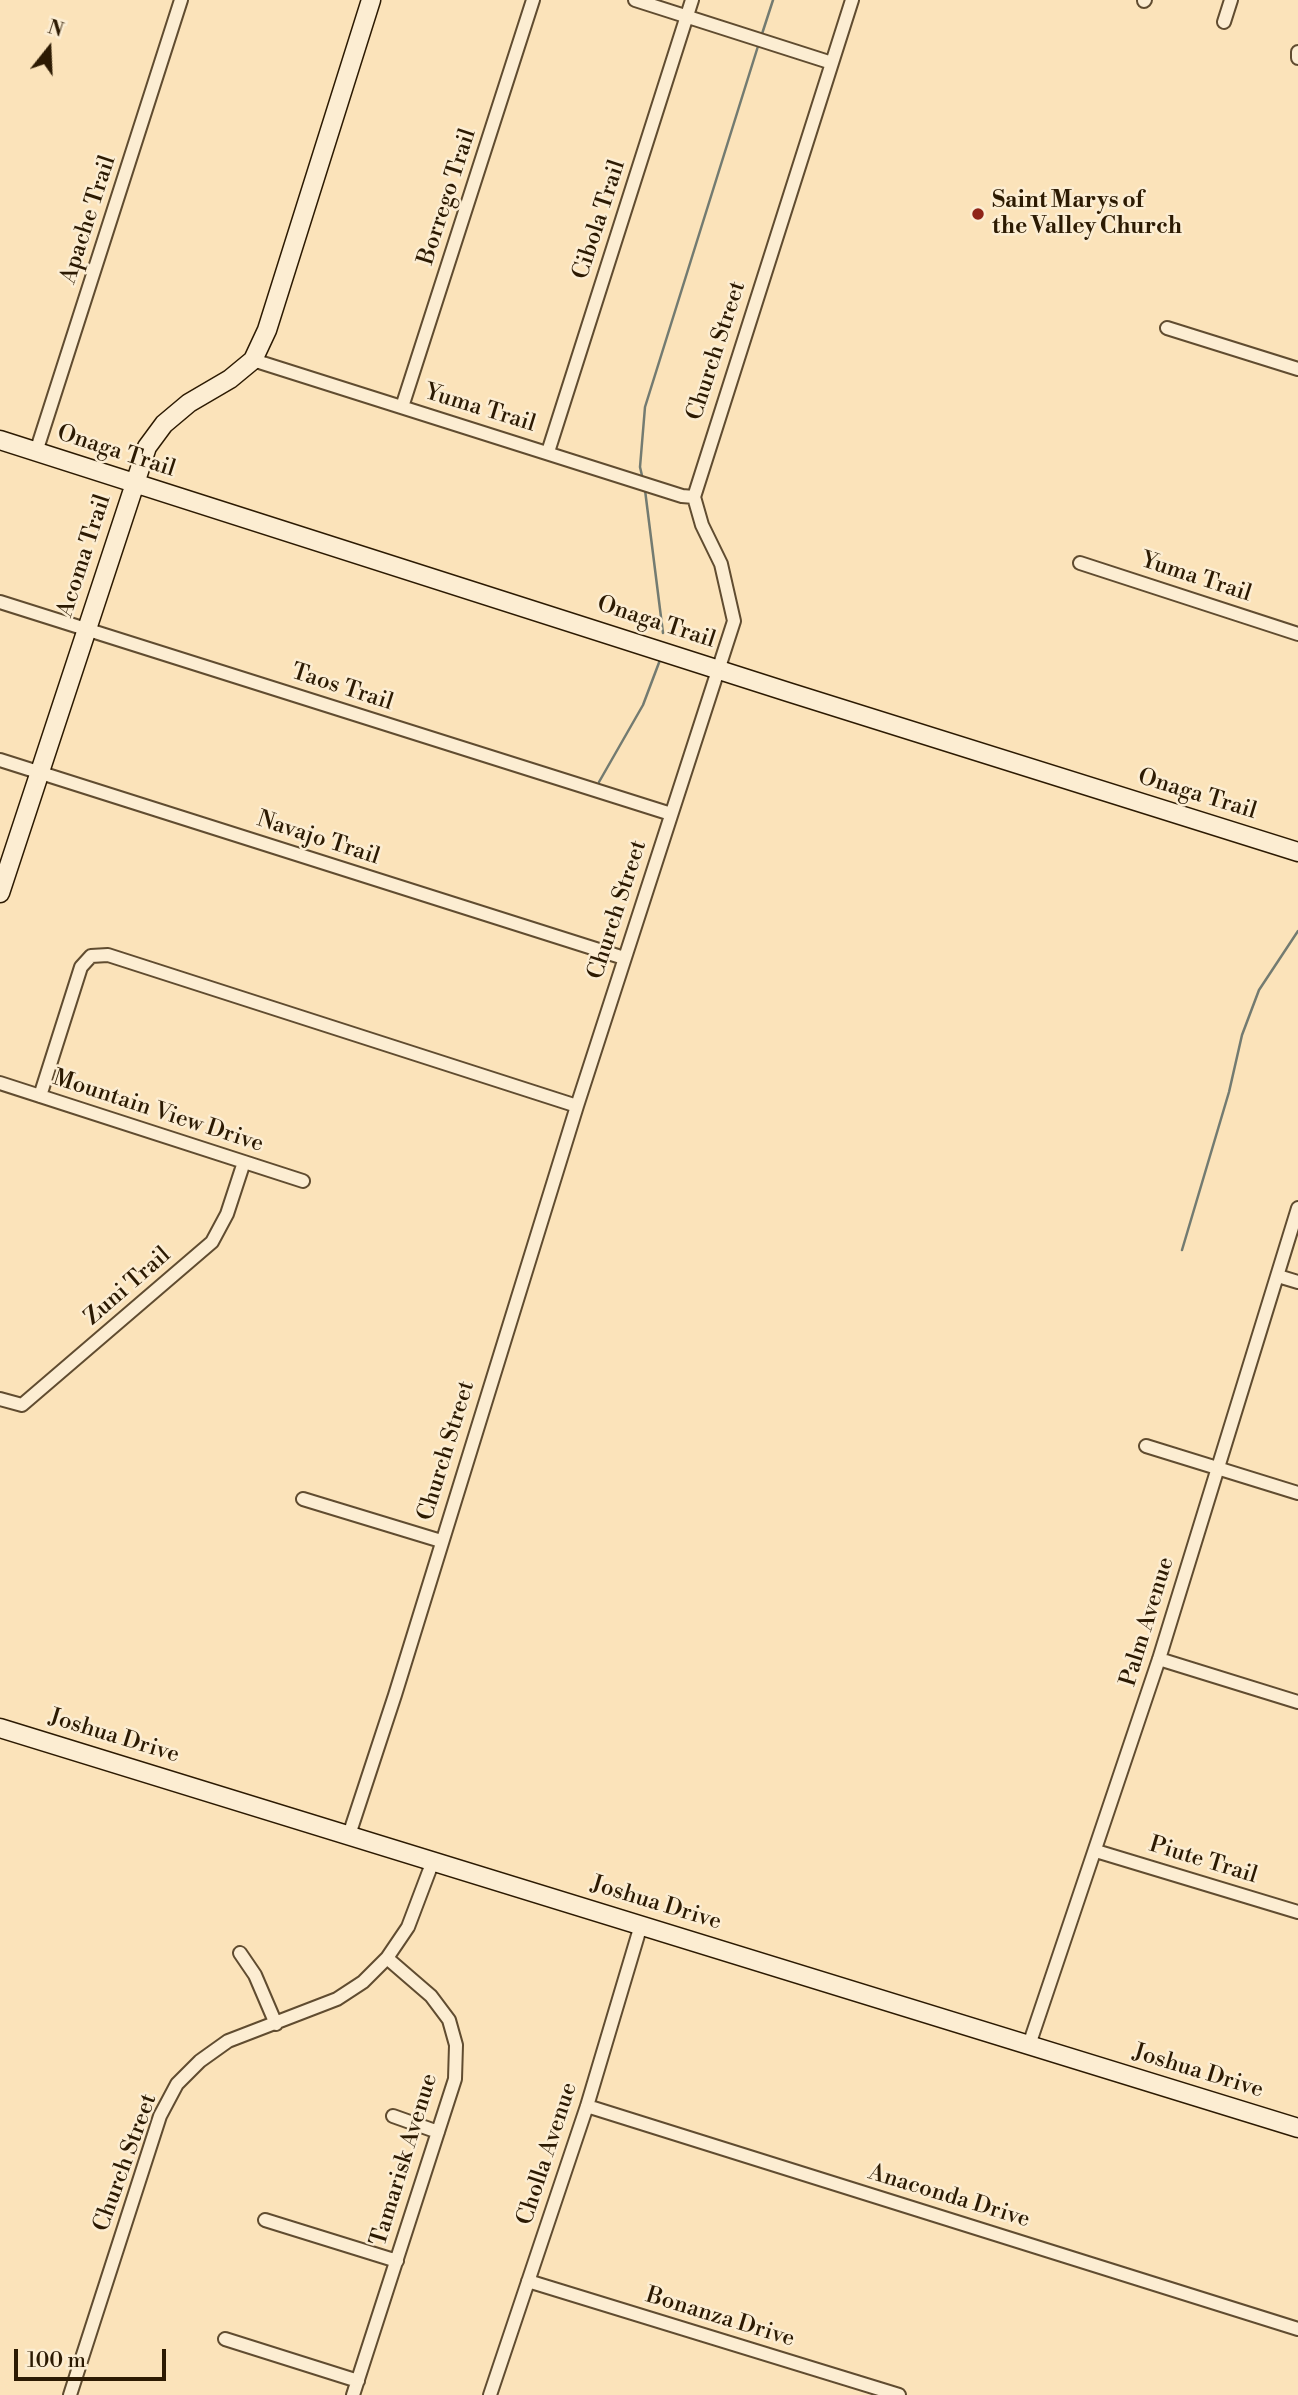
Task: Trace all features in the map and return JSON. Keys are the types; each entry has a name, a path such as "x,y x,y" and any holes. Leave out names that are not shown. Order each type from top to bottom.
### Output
{"street":[{"name":"Apache Trail","path":"36,452 181,0"},
{"name":"Acoma Trail","path":"0,893 147,447 164,424 189,403 230,379 253,360 267,330 371,0"},
{"name":"Borrego Trail","path":"402,407 533,0"},
{"path":"635,0 832,63"},
{"name":"Cibola Trail","path":"548,452 692,0"},
{"name":"Church Street","path":"349,1835 395,1695 577,1106 734,621 721,565 702,525 694,497 852,0"},
{"path":"1224,22 1231,0"},
{"path":"1298,52 1298,58"},
{"path":"1167,328 1298,369"},
{"name":"Yuma Trail","path":"253,360 682,496 694,497"},
{"name":"Onaga Trail","path":"0,440 1298,852"},
{"name":"Yuma Trail","path":"1080,562 1298,634"},
{"name":"Taos Trail","path":"0,602 671,814"},
{"name":"Navajo Trail","path":"0,760 624,958"},
{"path":"40,1096 81,967 91,956 108,955 577,1106"},
{"name":"Mountain View Drive","path":"0,1083 303,1181"},
{"name":"Zuni Trail","path":"0,1399 22,1405 212,1242 227,1214 244,1162"},
{"name":"Palm Avenue","path":"1029,2045 1159,1659 1298,1208"},
{"path":"1278,1276 1298,1282"},
{"path":"1146,1446 1298,1493"},
{"path":"303,1499 441,1541"},
{"path":"1159,1659 1298,1702"},
{"name":"Joshua Drive","path":"0,1728 1298,2128"},
{"name":"Piute Trail","path":"1096,1851 1298,1912"},
{"name":"Church Street","path":"70,2395 160,2116 177,2084 200,2061 228,2041 337,1999 363,1982 387,1958 408,1927 433,1861"},
{"name":"Cholla Avenue","path":"490,2395 587,2106 641,1925"},
{"path":"240,1953 256,1975 276,2024"},
{"name":"Tamarisk Avenue","path":"354,2395 455,2079 456,2045 449,2020 431,1996 387,1958"},
{"name":"Anaconda Drive","path":"587,2106 1298,2329"},
{"path":"393,2116 438,2132"},
{"path":"265,2220 397,2260"},
{"name":"Bonanza Drive","path":"528,2281 900,2395"},
{"path":"225,2339 358,2381"}],"waterway":[{"path":"761,37 773,0"},
{"path":"643,480 640,467 645,407 759,43"},
{"path":"645,490 663,633"},
{"path":"599,782 643,705 660,660"},
{"path":"1182,1250 1229,1092 1242,1035 1259,990 1298,931"}],"place":[{"name":"Saint Marys of the Valley Church","path":"978,214"}]}
